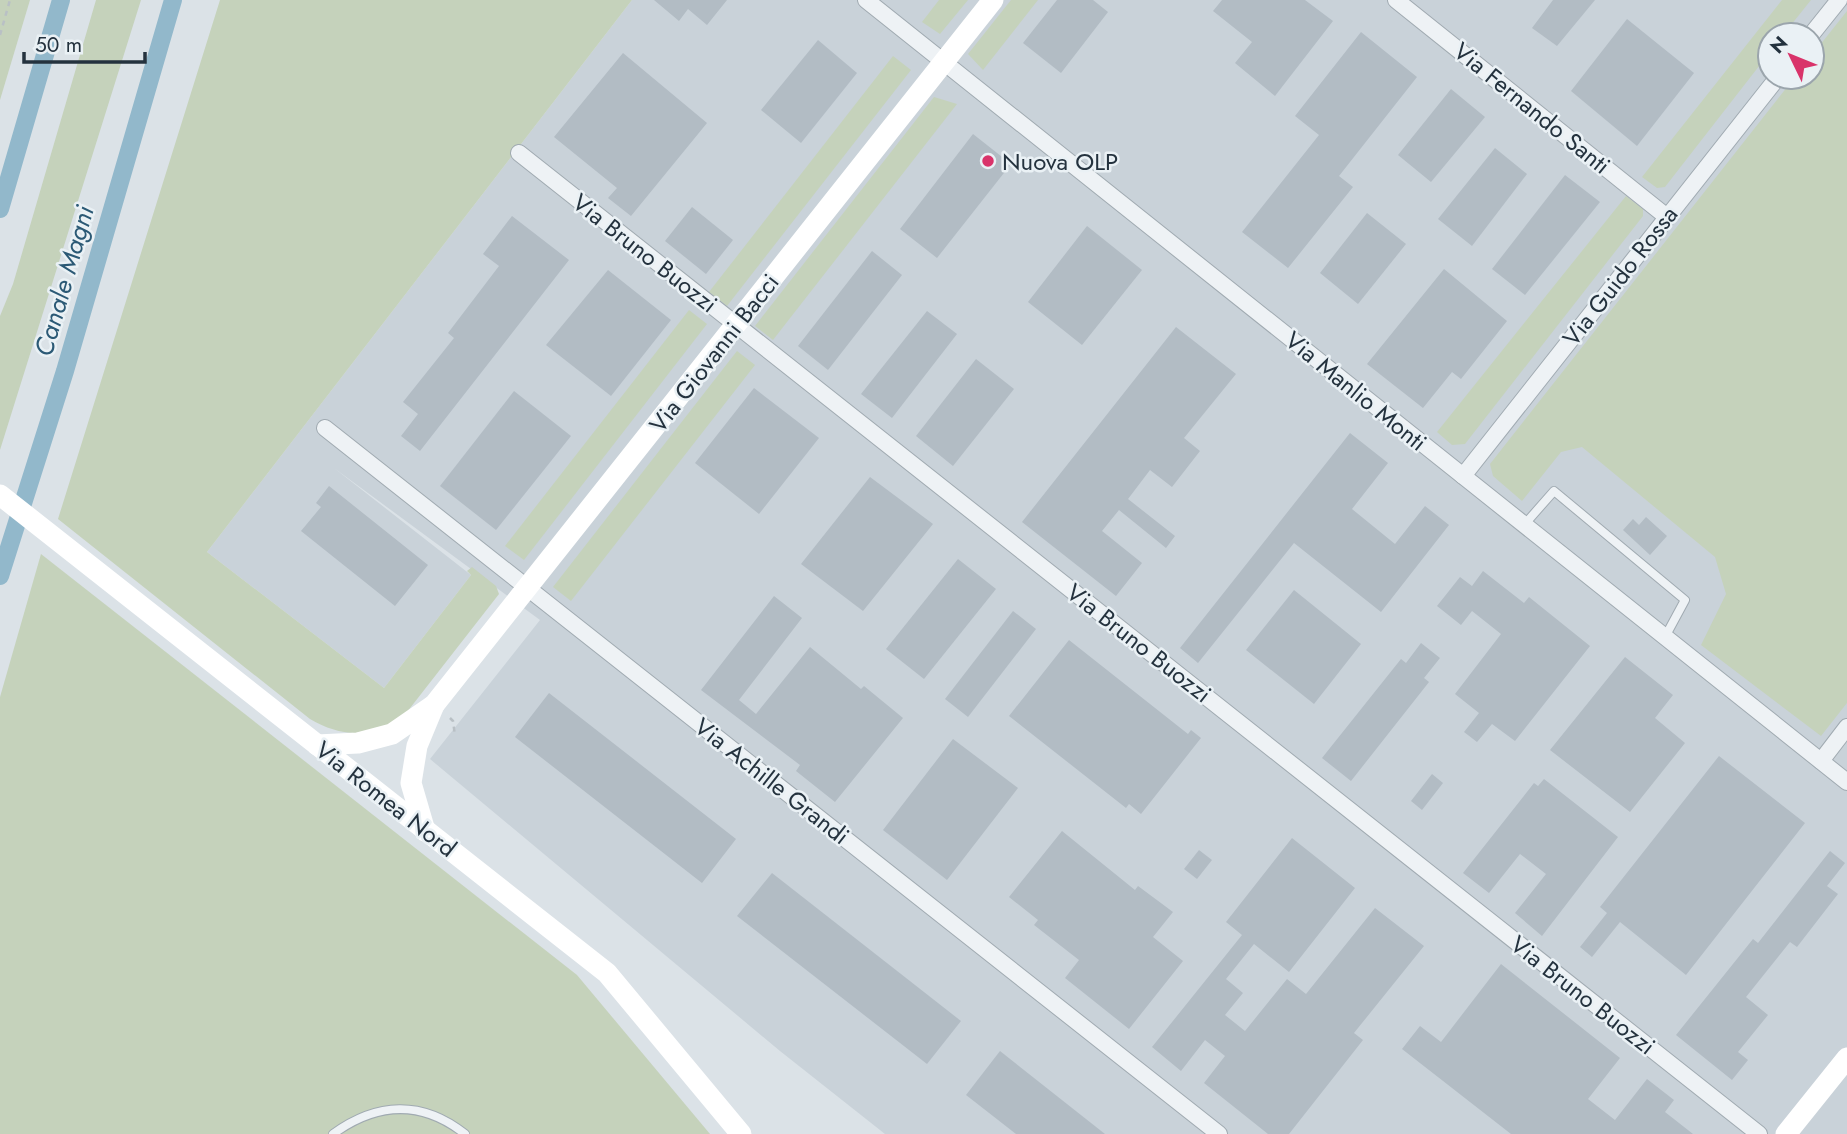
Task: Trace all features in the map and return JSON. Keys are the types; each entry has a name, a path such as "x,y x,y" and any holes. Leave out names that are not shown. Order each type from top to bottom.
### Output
{"main road":[{"name":"Via Giovanni Bacci","path":"425,831 411,783 417,746 434,705 993,0"},
{"name":"Via Romea Nord","path":"0,495 607,974 741,1134"},
{"name":"Via Giovanni Bacci","path":"317,745 358,743 392,734 434,705"},
{"path":"1786,1134 1847,1058"}],"street":[{"name":"Via Manlio Monti","path":"866,0 1847,782"},
{"name":"Via Fernando Santi","path":"1396,0 1667,217"},
{"path":"1822,21 1839,0"},
{"name":"Via Guido Rossa","path":"1463,476 1767,91"},
{"name":"Via Bruno Buozzi","path":"519,153 1759,1134"},
{"name":"Via Achille Grandi","path":"325,428 1219,1134"},
{"path":"1821,761 1847,727"}],"lane":[{"path":"1524,525 1554,491 1685,600 1665,637"},
{"path":"333,1134 350,1122 404,1107 444,1118 465,1134"}],"path":[{"path":"0,34 10,0"}],"shaded area":[{"path":"632,0 1847,0 1847,1134 885,1134 780,1051 430,759 540,620 334,468 471,575 384,688 207,552"}],"green space":[{"path":"0,0 30,0 0,100"},
{"path":"96,0 141,0 0,450 0,316 13,284"},
{"path":"220,0 632,0 207,552 384,688 471,575 467,571 472,567 496,586 499,594 407,712 384,727 372,731 360,733 335,730 310,719 58,519"},
{"path":"939,0 968,0 940,34 922,22"},
{"path":"1011,0 1038,0 983,70 968,54"},
{"path":"1782,0 1811,0 1794,21 1765,21"},
{"path":"1847,11 1847,703 1821,736 1701,645 1726,594 1715,557 1582,447 1561,452 1522,501 1493,476 1490,464 1784,91 1826,91 1826,37"},
{"path":"1756,33 1756,70 1665,187 1657,188 1642,177"},
{"path":"893,56 911,70 727,306 709,292"},
{"path":"934,97 957,104 773,340 755,326"},
{"path":"1626,196 1643,209 1643,216 1465,444 1452,445 1437,432"},
{"path":"689,310 707,324 524,560 505,546"},
{"path":"737,351 755,365 571,601 553,587"},
{"path":"41,554 577,975 710,1134 0,1134 0,697"}],"building":[{"path":"654,0 727,0 707,25 688,9 679,21"},
{"path":"1057,0 1093,0 1108,12 1061,73 1023,43"},
{"path":"1222,0 1305,0 1333,21 1275,96 1235,63 1252,42 1213,11"},
{"path":"1553,0 1595,0 1557,46 1532,28"},
{"path":"1627,19 1694,73 1637,146 1571,91"},
{"path":"1361,32 1417,77 1339,176 1353,187 1288,268 1242,232 1319,135 1295,116"},
{"path":"818,40 857,73 801,143 761,110"},
{"path":"623,53 707,123 631,216 608,198 617,188 554,137"},
{"path":"1451,89 1485,117 1431,182 1398,155"},
{"path":"973,134 1011,164 937,258 900,229"},
{"path":"1495,148 1527,174 1472,246 1438,219"},
{"path":"1565,175 1600,202 1525,295 1492,269"},
{"path":"692,207 733,240 706,274 665,241"},
{"path":"1367,213 1406,244 1358,304 1320,273"},
{"path":"512,216 569,260 420,451 401,436 418,414 403,402 454,338 448,333 499,266 483,254"},
{"path":"1087,226 1142,270 1082,345 1028,302"},
{"path":"872,251 902,275 828,370 798,346"},
{"path":"1444,269 1507,321 1461,379 1452,372 1423,408 1367,364"},
{"path":"608,270 671,320 611,396 546,345"},
{"path":"927,311 957,334 892,418 861,394"},
{"path":"1176,327 1236,374 1184,438 1200,451 1172,487 1150,470 1128,499 1175,536 1166,548 1119,510 1102,531 1142,563 1116,596 1022,522"},
{"path":"976,359 1014,389 953,466 916,436"},
{"path":"754,388 819,438 759,514 695,463"},
{"path":"514,391 571,436 496,530 440,486"},
{"path":"1350,433 1388,463 1352,509 1395,544 1425,506 1449,525 1381,612 1294,543 1198,663 1180,648"},
{"path":"870,477 933,524 863,611 801,564"},
{"path":"329,486 428,565 395,606 301,531 321,507 316,503"},
{"path":"1646,517 1667,536 1650,555 1623,530 1633,519 1639,525"},
{"path":"958,559 996,589 924,679 886,649"},
{"path":"1483,571 1524,603 1529,597 1590,646 1515,741 1492,724 1477,742 1464,732 1479,713 1455,694 1501,634 1472,611 1461,625 1437,606 1460,577 1472,586"},
{"path":"1294,590 1361,644 1314,704 1246,650"},
{"path":"774,596 802,618 739,700 756,714 810,647 861,689 864,686 903,718 835,802 796,771 800,765 701,690"},
{"path":"1013,611 1036,629 968,717 945,699"},
{"path":"1069,640 1188,734 1191,730 1201,738 1141,814 1129,804 1126,808 1009,716"},
{"path":"1421,643 1440,658 1424,678 1429,682 1351,781 1322,758 1401,659 1406,663"},
{"path":"1625,657 1673,695 1655,718 1685,743 1630,812 1550,750"},
{"path":"549,693 736,839 702,883 515,737"},
{"path":"953,739 1018,788 947,880 883,830"},
{"path":"1719,756 1805,823 1686,975 1620,922 1592,957 1580,947 1607,913 1600,907"},
{"path":"1432,774 1443,783 1422,810 1411,801"},
{"path":"1544,779 1618,837 1542,936 1515,913 1546,874 1520,854 1489,893 1463,873 1534,783 1538,786"},
{"path":"1062,831 1135,890 1138,886 1173,912 1153,937 1183,961 1129,1029 1065,978 1079,960 1034,925 1038,920 1009,897"},
{"path":"1292,838 1355,888 1289,972 1254,944 1226,979 1243,993 1225,1015 1245,1031 1287,979 1306,994 1375,908 1424,946 1354,1033 1363,1040 1289,1134 1268,1134 1204,1083 1225,1056 1205,1040 1181,1071 1152,1047 1242,935 1226,922"},
{"path":"1199,850 1212,860 1197,879 1184,869"},
{"path":"1830,851 1845,863 1827,886 1838,894 1797,947 1790,942 1746,997 1768,1015 1738,1052 1748,1060 1732,1080 1676,1035 1753,939 1758,943"},
{"path":"772,873 961,1021 927,1064 737,916"},
{"path":"1501,964 1620,1058 1588,1099 1615,1120 1647,1079 1674,1100 1665,1112 1693,1134 1511,1134 1402,1049 1420,1026 1441,1042"},
{"path":"1000,1051 1105,1134 1016,1134 966,1095"}],"waterway":[{"path":"0,209 61,0"},
{"name":"Canale Magni","path":"0,576 65,371 173,0"}],"place":[{"name":"Nuova OLP","path":"988,161"}]}
